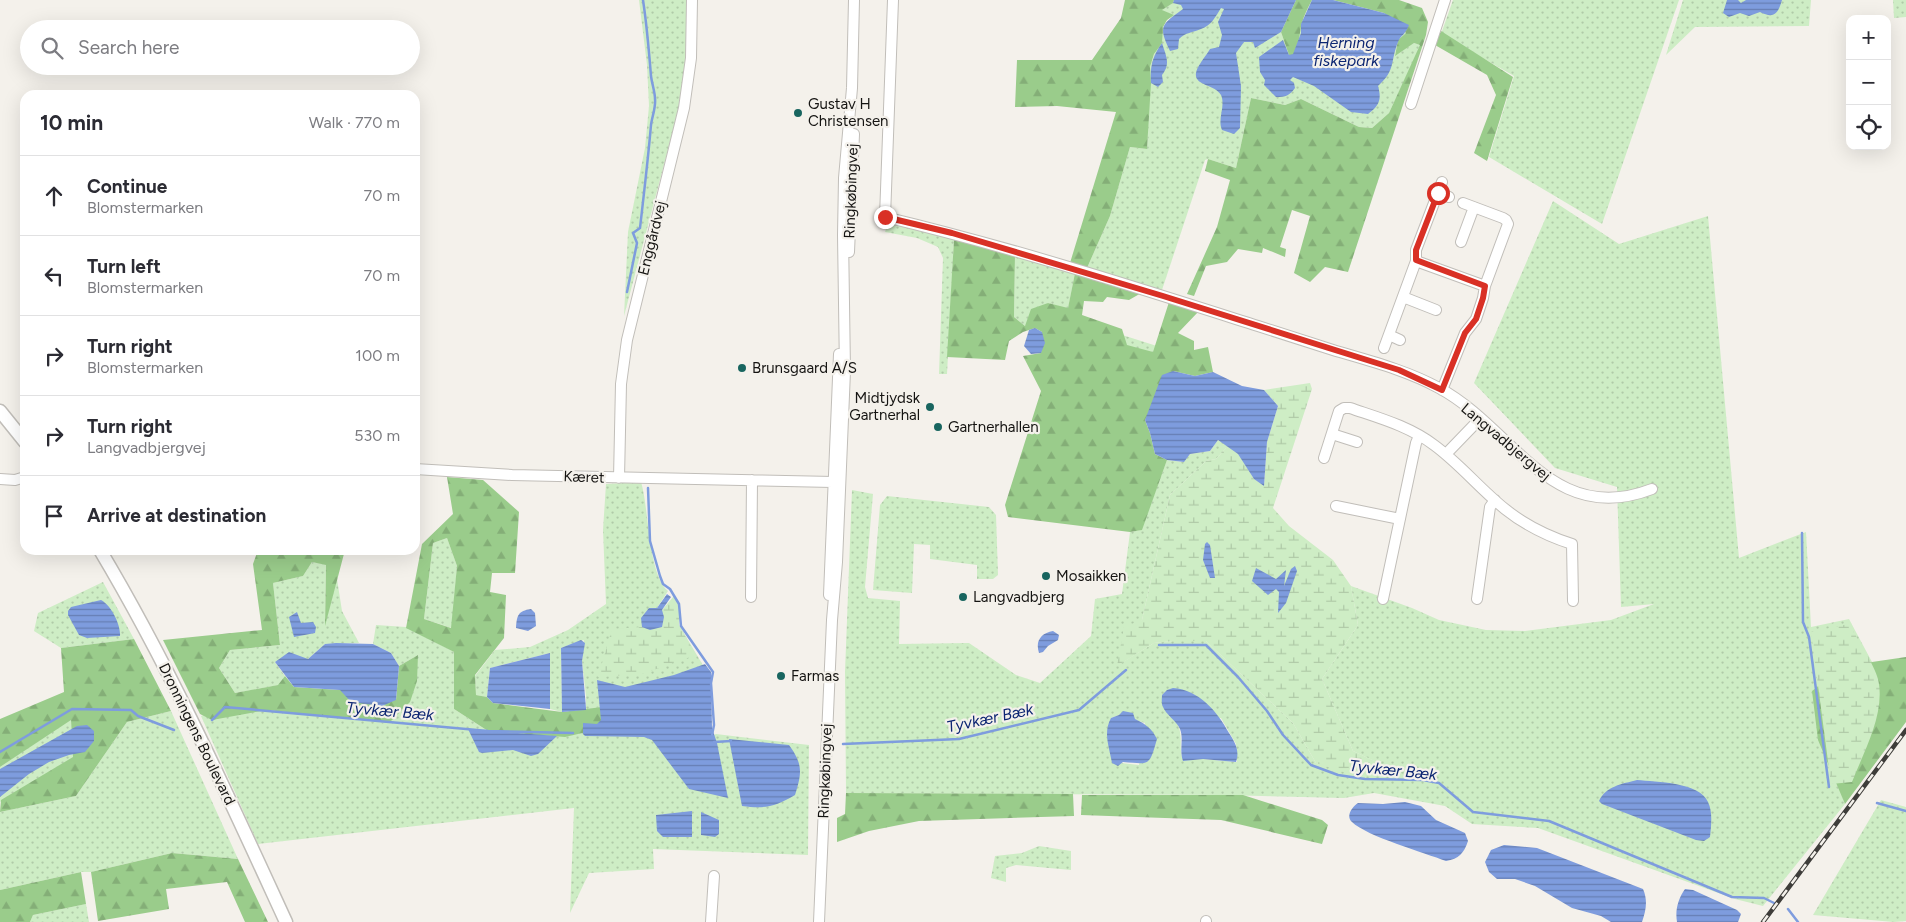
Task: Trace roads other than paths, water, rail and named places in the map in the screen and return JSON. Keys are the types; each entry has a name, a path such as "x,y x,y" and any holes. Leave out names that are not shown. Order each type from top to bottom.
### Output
{"main road":[{"path":"0,411 20,436"},
{"name":"Dronningens Boulevard","path":"103,555 154,646 198,733 286,922"}],"street":[{"name":"Enggårdvej","path":"619,478 621,384 627,340 684,108 692,58 692,0"},
{"name":"Ringkøbingvej","path":"819,922 844,380 842,235 844,178 852,88 854,0"},
{"name":"Langvadbjergvej","path":"893,0 885,217 952,233 1163,296 1399,370 1442,390 1479,417 1541,474 1557,485 1582,495 1612,498 1634,495 1652,489"},
{"path":"1411,104 1445,0"},
{"path":"1384,348 1416,260 1416,250 1442,182"},
{"path":"1438,193 1449,197"},
{"path":"1442,390 1465,333 1476,319 1485,286 1508,224 1506,220 1463,203"},
{"path":"1461,242 1474,207"},
{"path":"1416,260 1485,286"},
{"path":"1403,297 1436,310"},
{"name":"Ringkøbingvej","path":"832,620 829,581 838,362 843,320"},
{"path":"1389,335 1400,340"},
{"path":"1324,458 1340,411 1344,408 1350,408 1399,425 1419,436 1446,454 1495,500 1526,524 1554,538 1572,544 1573,601"},
{"path":"1446,454 1474,425 1479,417"},
{"path":"1332,434 1357,442"},
{"path":"1382,599 1419,436"},
{"name":"Kæret","path":"420,469 512,475 833,482"},
{"path":"0,479 20,478"},
{"path":"751,596 752,480"},
{"path":"1478,599 1490,507 1495,500"},
{"path":"1336,506 1400,519"},
{"path":"1363,524 1365,512"},
{"path":"1572,581 1584,580"},
{"path":"1479,587 1490,588"},
{"path":"711,922 714,876"}],"water":[{"name":"Herning fiskepark","path":"1174,0 1296,0 1281,32 1255,48 1253,42 1244,42 1236,53 1241,86 1240,128 1234,134 1222,130 1220,121 1223,104 1221,95 1218,91 1201,83 1196,77 1198,67 1210,49 1219,47 1222,35 1218,22 1224,9 1221,8 1205,28 1179,39 1178,49 1170,51 1164,36 1164,27 1170,19 1183,9 1181,5 1173,3"},
{"name":"Herning fiskepark","path":"1312,0 1333,0 1384,13 1409,25 1398,42 1388,75 1378,86 1379,102 1368,114 1351,112 1314,86 1293,77 1290,80 1294,83 1295,88 1285,96 1276,97 1264,85 1265,80 1260,72 1259,57 1283,40 1289,55 1293,54 1301,33 1301,24"},
{"path":"1727,0 1738,0 1741,3 1746,0 1782,0 1777,12 1772,15 1760,12 1749,16 1740,13 1729,17 1723,13"},
{"path":"1162,43 1167,63 1162,75 1163,82 1158,87 1151,83 1151,72 1152,62"},
{"path":"1035,328 1042,332 1045,343 1041,353 1031,354 1024,346 1029,330"},
{"path":"1173,371 1195,376 1213,372 1242,386 1264,390 1278,406 1267,442 1264,486 1254,479 1238,454 1218,440 1210,451 1190,454 1184,462 1167,460 1155,454 1145,420 1162,375"},
{"path":"1207,542 1210,545 1215,578 1210,578 1203,560 1205,544"},
{"path":"1295,566 1297,571 1286,603 1278,613 1279,592 1276,589 1268,595 1252,581 1256,568 1276,579 1286,570 1284,586 1291,569"},
{"path":"667,594 671,597 662,610 664,617 662,627 650,630 642,627 641,618 649,608 657,608"},
{"path":"101,600 115,616 120,636 87,638 79,635 68,615 68,611 71,607"},
{"path":"531,609 535,613 536,626 528,631 516,628 519,614"},
{"path":"297,612 301,623 313,622 316,627 315,633 294,637 289,617"},
{"path":"1053,631 1059,635 1058,640 1039,653 1038,645 1040,638"},
{"path":"581,640 585,643 582,661 586,710 562,712 561,648"},
{"path":"325,644 373,644 391,653 399,666 396,700 382,706 351,702 340,690 294,687 275,662 289,652 308,659"},
{"path":"550,653 550,709 493,703 487,697 490,668"},
{"path":"705,664 711,672 712,728 717,743 728,798 689,789 652,740 644,737 585,736 583,734 583,723 597,724 601,720 597,680 625,687 674,675"},
{"path":"1173,688 1199,697 1219,717 1235,743 1237,750 1236,762 1203,759 1183,761 1180,729 1166,713 1162,704 1162,695 1167,690"},
{"path":"1123,711 1133,713 1135,719 1148,727 1157,739 1152,755 1147,762 1123,762 1118,766 1112,763 1107,740 1107,729 1111,718"},
{"path":"87,725 94,731 94,741 85,752 49,762 29,774 0,797 0,769 77,726"},
{"path":"468,729 557,736 538,754 531,756 513,750 482,753 479,752"},
{"path":"729,739 789,745 797,758 800,769 795,795 770,806 742,806"},
{"path":"1637,780 1677,784 1696,790 1703,795 1711,810 1710,837 1704,841 1696,840 1602,804 1599,801 1610,789 1620,784"},
{"path":"1405,802 1421,806 1436,820 1465,833 1468,841 1460,855 1446,861 1370,833 1352,822 1349,817 1350,811 1358,803 1383,804"},
{"path":"692,811 692,837 663,837 657,831 656,815"},
{"path":"701,812 719,820 719,834 715,837 701,835"},
{"path":"1504,845 1537,848 1643,889 1646,897 1646,906 1642,922 1611,922 1601,916 1572,908 1535,886 1515,879 1497,879 1489,872 1485,862 1491,850"},
{"path":"1685,889 1693,890 1737,910 1741,914 1738,922 1677,922 1676,913"}],"waterway":[{"path":"627,292 637,243 633,233 640,228 655,102 643,0"},
{"path":"648,488 650,541 660,576 663,584 670,589 679,604 681,626 713,672 711,683 714,725 712,735"},
{"path":"1802,533 1803,622 1809,637 1829,787"},
{"name":"Tyvkær Bæk","path":"1159,645 1206,645 1238,677 1267,711 1283,735 1311,765 1338,775 1365,779 1423,780 1439,783 1473,812 1549,821 1732,897 1764,898 1776,904"},
{"name":"Tyvkær Bæk","path":"843,744 959,739 1079,710 1126,670"},
{"name":"Tyvkær Bæk","path":"212,720 225,707 488,731 573,733"},
{"name":"Tyvkær Bæk","path":"0,752 72,709 131,710 138,716 174,730"},
{"name":"Tyvkær Bæk","path":"714,742 731,741"},
{"path":"1877,803 1906,811"},
{"name":"Tyvkær Bæk","path":"1788,909 1798,922"}],"railway":[{"path":"1763,922 1906,730"}],"place":[{"name":"Gustav H Christensen","path":"798,113"},
{"name":"Brunsgaard A/S","path":"742,368"},
{"name":"Midtjydsk Gartnerhal","path":"930,407"},
{"name":"Gartnerhallen","path":"938,427"},
{"name":"Mosaikken","path":"1046,576"},
{"name":"Langvadbjerg","path":"963,597"},
{"name":"Farmas","path":"781,676"}]}
